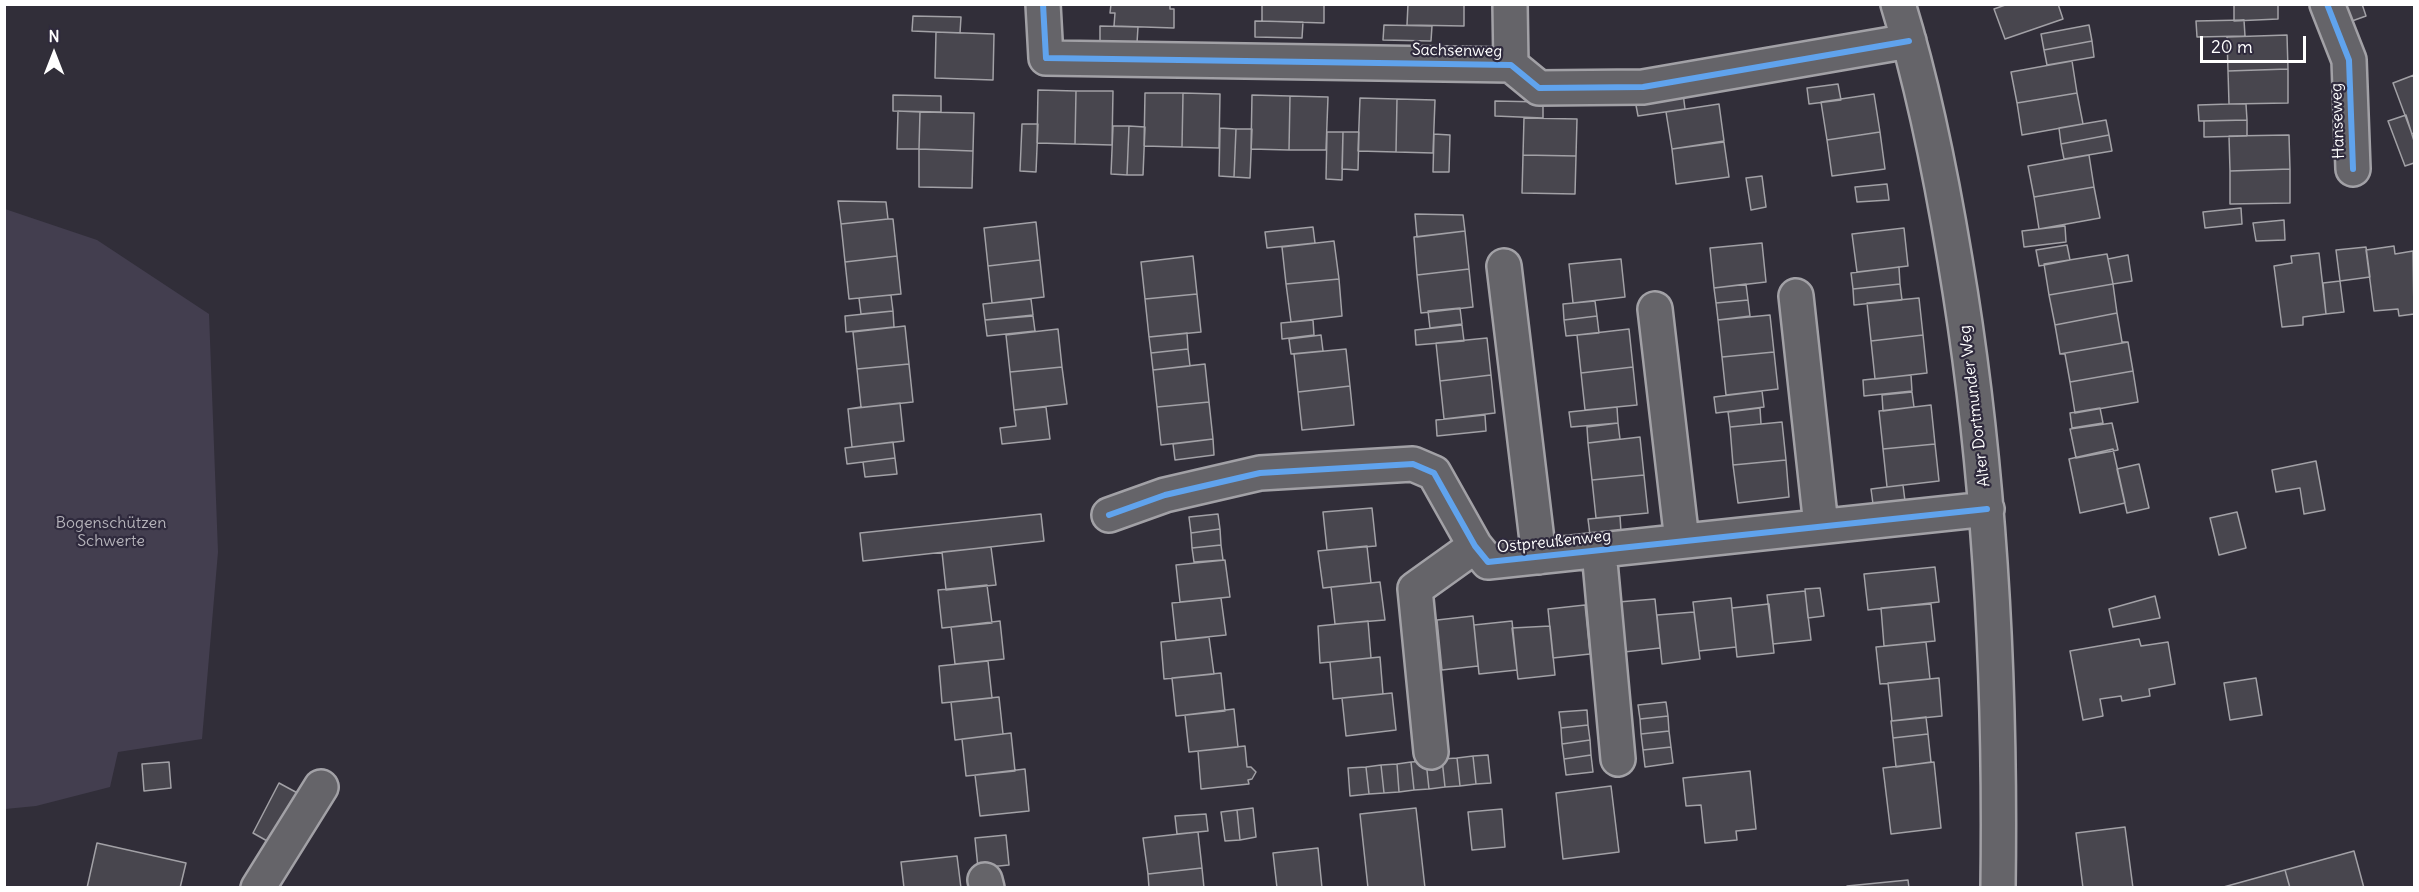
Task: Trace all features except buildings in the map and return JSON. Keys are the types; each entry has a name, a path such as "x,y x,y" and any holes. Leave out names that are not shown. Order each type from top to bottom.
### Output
{"street":[{"name":"Sachsenweg","path":"1043,4 1046,58 1511,65 1539,88 1642,87 1909,41"},
{"path":"1510,4 1511,65"},
{"name":"Alter Dortmunder Weg","path":"1898,4 1944,190 1970,346 1987,509 1999,786 1998,888"},
{"name":"Hanseweg","path":"2327,4 2349,60 2353,169"},
{"path":"1504,266 1539,556"},
{"path":"1796,296 1821,526"},
{"path":"1655,309 1682,541"},
{"name":"Ostpreußenweg","path":"1109,515 1165,495 1260,473 1413,464 1434,473 1474,546 1488,562 1987,509"},
{"path":"1431,752 1415,589 1474,546"},
{"path":"1599,551 1618,759"},
{"path":"258,888 321,787"}],"green space":[{"name":"Bogenschützen Schwerte","path":"5,209 97,240 209,314 218,552 202,739 118,752 110,787 36,806 5,809"}],"cycle path":[{"path":"1043,4 1046,58 1511,65 1539,88 1643,87 1909,41"},
{"path":"2327,4 2349,60 2353,169"},
{"path":"1109,515 1165,495 1260,473 1413,464 1434,473 1475,546 1488,562 1987,509"}]}
